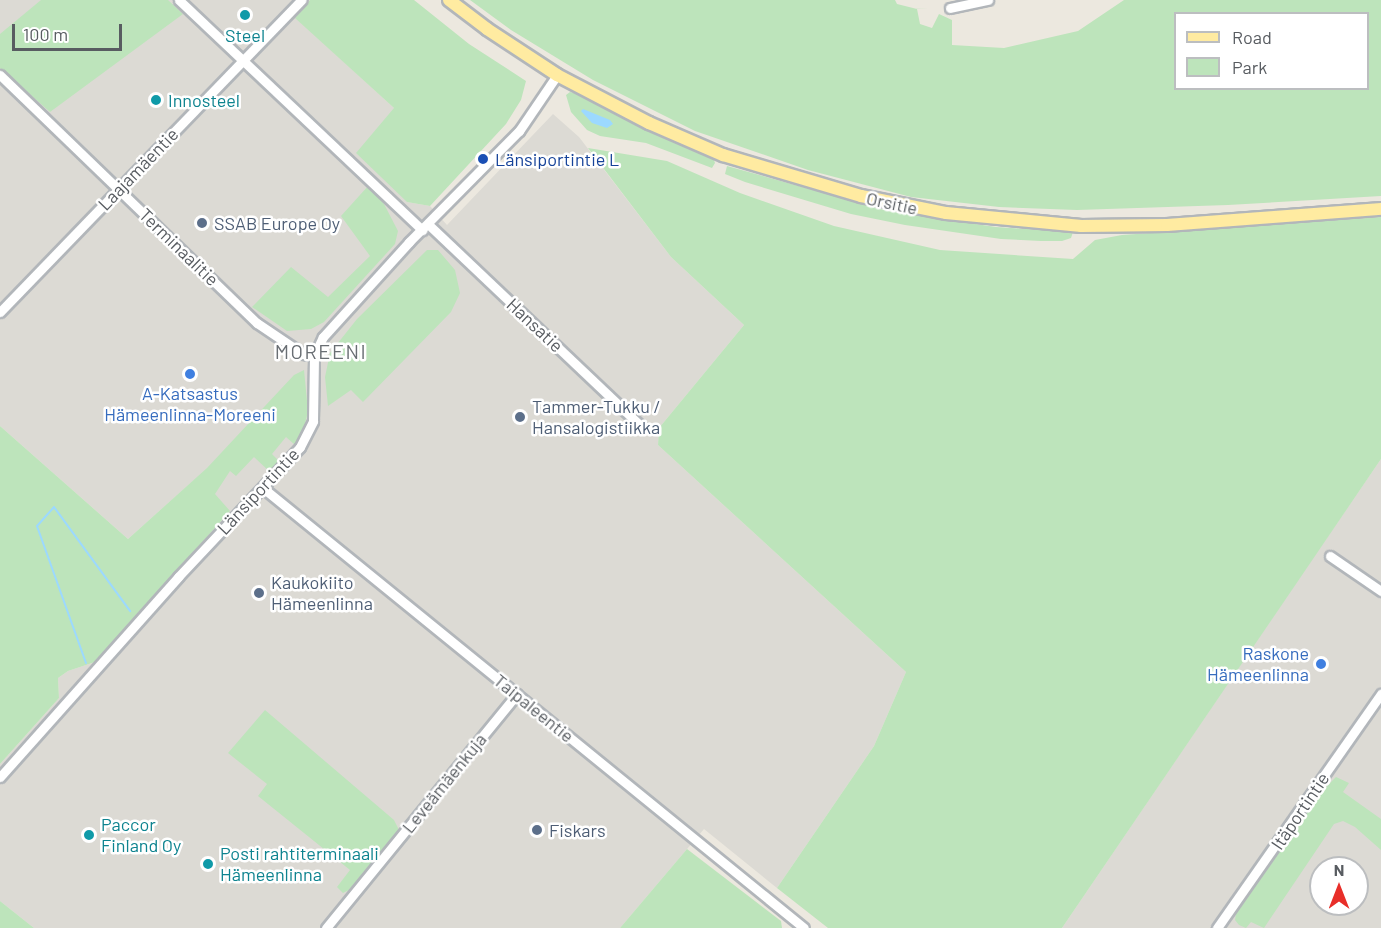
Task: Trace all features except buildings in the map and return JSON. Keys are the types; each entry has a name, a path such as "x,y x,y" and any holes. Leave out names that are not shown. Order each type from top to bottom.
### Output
{"main road":[{"name":"Orsitie","path":"449,0 487,29 557,75 628,113 723,155 829,189 946,213 1041,224 1120,227 1381,209"}],"street":[{"path":"179,0 425,227"},
{"name":"Laajamäentie","path":"0,312 301,0"},
{"path":"950,8 988,0"},
{"name":"Terminaalitie","path":"0,75 257,323 303,354 314,356"},
{"name":"Länsiportintie","path":"0,777 178,577 300,447 310,429 314,410 314,356 328,331 519,131 557,75"},
{"name":"Hansatie","path":"425,227 641,426"},
{"name":"Taipaleentie","path":"263,488 804,928"},
{"path":"1330,556 1381,591"},
{"name":"Leveämäenkuja","path":"326,928 517,694"},
{"name":"Itäportintie","path":"1217,928 1381,694"}],"shaded area":[{"path":"0,0 310,0 296,18 394,108 407,202 430,206 447,225 553,114 579,137 671,257 744,325 659,428 658,445 906,672 874,746 777,888 704,829 620,928 34,928 0,901 0,764 59,698 58,678 68,671 95,662 143,612 185,560 194,480 128,539 0,426"},
{"path":"1381,459 1381,928 1062,928 1311,561"}],"green space":[{"path":"41,0 168,0 183,14 50,112 0,68 0,34"},
{"path":"310,0 414,0 469,44 526,81 521,100 506,124 430,206 407,202 356,153 394,108 295,18"},
{"path":"470,0 895,0 897,4 917,9 920,24 932,28 939,14 952,20 952,45 1004,48 1078,31 1124,0 1381,0 1381,196 1228,205 1077,210 999,207 911,197 808,170 695,131 593,80 511,30"},
{"path":"570,92 581,95 661,136 706,153 713,157 715,163 712,168 646,143 600,136 587,130 571,112 566,95"},
{"path":"588,148 667,161 740,193 834,226 940,250 1073,259 1095,240 1122,235 1381,217 1381,459 1062,928 828,928 777,888 874,746 906,672 658,445 659,428 744,325 671,257"},
{"path":"727,166 888,211 996,227 1073,232 1071,238 1062,241 1041,241 1001,239 905,225 851,214 745,182 725,174"},
{"path":"369,185 384,204 398,231 395,244 324,322 311,329 287,331 252,307 291,267 328,297 370,256 341,216"},
{"path":"427,250 438,250 455,270 460,293 451,312 363,402 351,390 328,406 325,377 330,353 357,319"},
{"path":"304,370 308,411 304,429 295,445 286,437 272,454 281,463 271,473 254,457 236,476 230,471 215,494 230,511 95,662 68,671 58,678 59,698 0,764 0,426 128,539 207,468 294,375"},
{"path":"265,710 394,820 399,830 349,890 343,893 337,887 350,870 258,796 267,784 228,753"},
{"path":"1336,777 1349,783 1343,792 1381,819 1381,850 1355,827 1343,821 1334,824 1312,856 1309,856 1309,861 1264,928 1251,922 1246,928 1239,925 1235,920 1236,913 1319,794"},
{"path":"687,849 781,921 782,928 620,928"},
{"path":"0,901 34,928 0,928"}],"water":[{"path":"583,109 610,120 613,124 607,128 592,123 581,111"}],"waterway":[{"path":"86,663 37,526 54,507 130,611"}],"place":[{"name":"Steel","path":"245,15"},
{"name":"Innosteel","path":"156,100"},
{"name":"Länsiportintie L","path":"483,159"},
{"name":"SSAB Europe Oy","path":"202,223"},
{"name":"A-Katsastus Hämeenlinna-Moreeni","path":"190,374"},
{"name":"Tammer-Tukku / Hansalogistiikka","path":"520,417"},
{"name":"Kaukokiito Hämeenlinna","path":"259,593"},
{"name":"Raskone Hämeenlinna","path":"1321,664"},
{"name":"Fiskars","path":"537,830"},
{"name":"Paccor Finland Oy","path":"89,835"},
{"name":"Posti rahtiterminaali Hämeenlinna","path":"208,864"}],"district":[{"name":"MOREENI","path":"321,351"}]}
